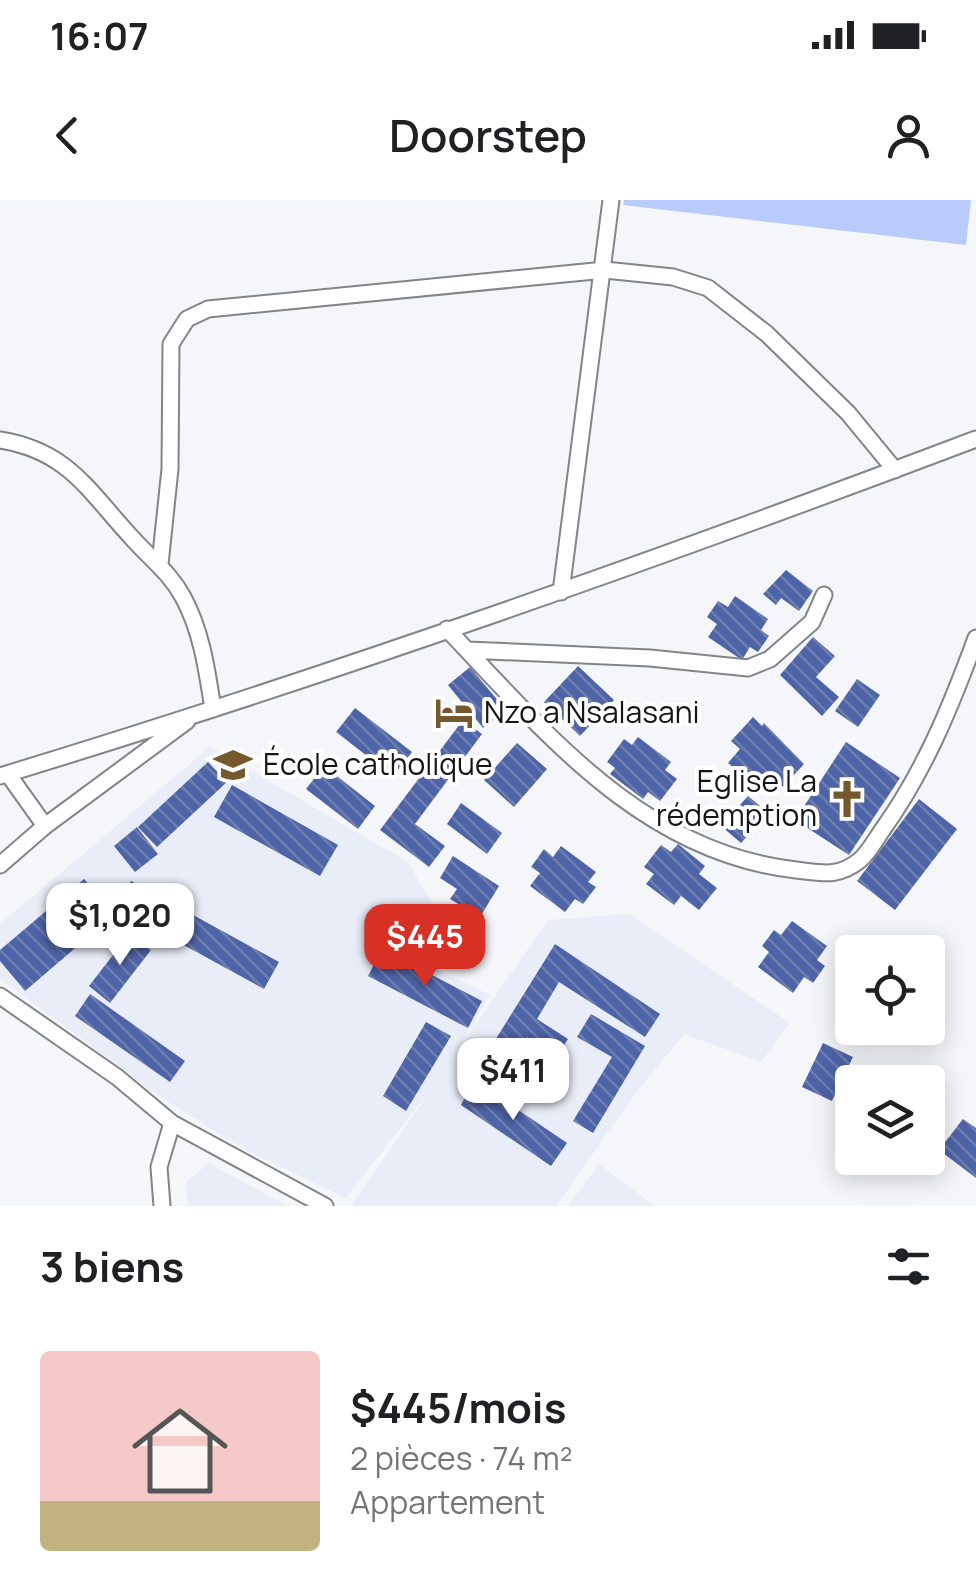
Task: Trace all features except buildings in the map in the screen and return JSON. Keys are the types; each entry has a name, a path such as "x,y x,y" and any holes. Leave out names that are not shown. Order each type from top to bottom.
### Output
{"street":[{"path":"561,592 611,200"},
{"path":"160,564 170,469 171,344 187,319 208,308 605,270 673,277 708,288 768,334 848,413 895,470"},
{"path":"45,826 4,775 190,718 561,592 976,439"},
{"path":"0,440 52,456 80,478 134,541 160,564 193,620 204,652 213,709"},
{"path":"467,650 650,658 748,668 770,659 812,622 824,595"},
{"path":"447,629 583,771 638,809 697,843 765,868 832,876 861,859 913,787 945,722 976,638"},
{"path":"0,865 45,826 190,718"},
{"path":"0,996 116,1076 172,1123 325,1206"},
{"path":"162,1206 158,1167 172,1123"}],"shaded area":[{"path":"624,200 971,200 966,245 623,205"},
{"path":"210,747 408,862 444,925 423,963 490,995 457,1051 548,920 629,914 790,1023 761,1062 684,1034 638,1090 556,1206 351,1206 434,1085 346,1198 247,1151 162,1098 0,979 0,924"},
{"path":"209,1163 287,1206 188,1206 186,1182"},
{"path":"599,1164 655,1206 568,1206"}],"place":[{"name":"Nzo a Nsalasani","path":"454,713"},
{"name":"École catholique","path":"233,765"},
{"name":"Eglise La rédemption","path":"847,799"}]}
